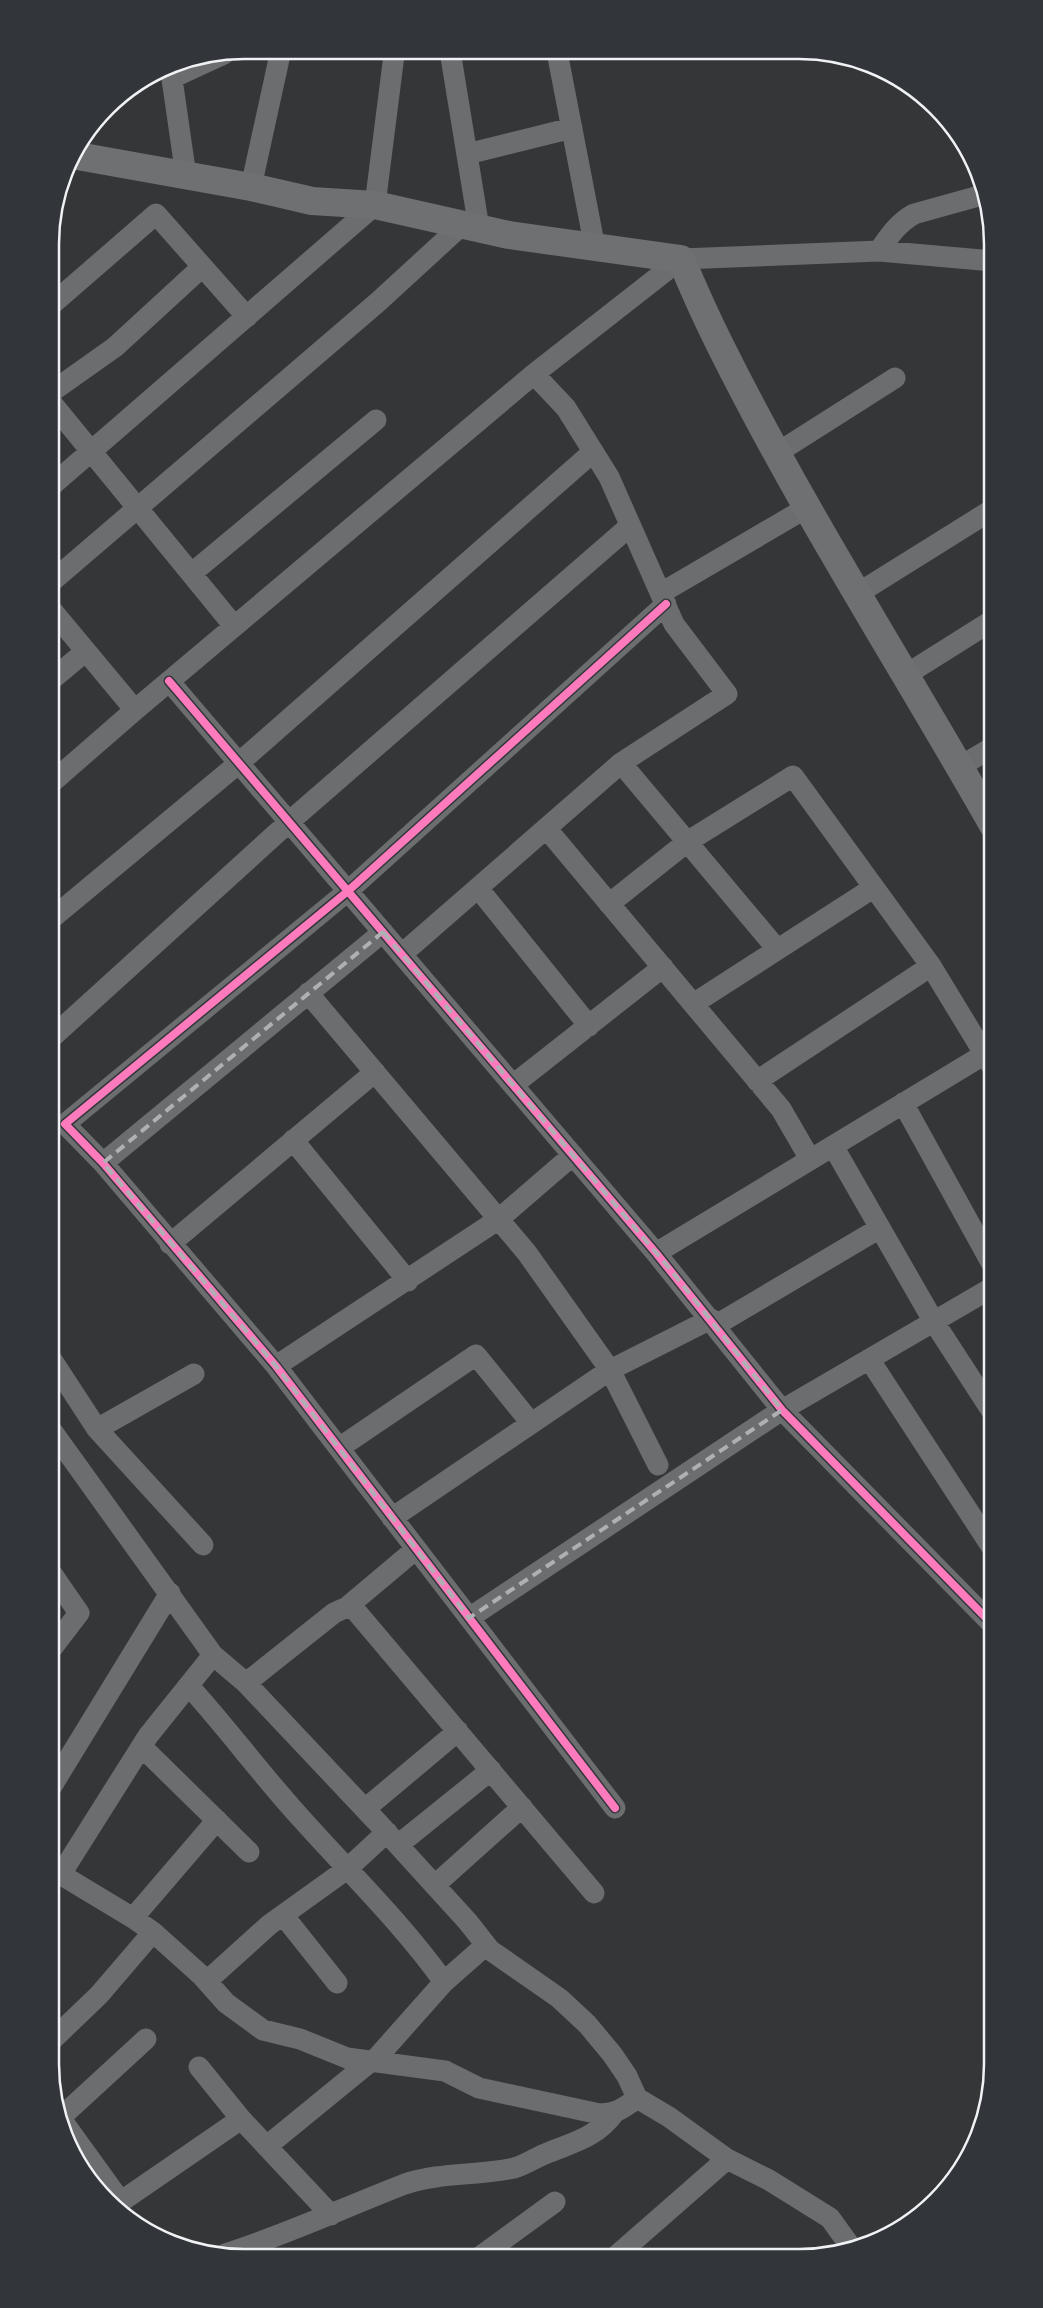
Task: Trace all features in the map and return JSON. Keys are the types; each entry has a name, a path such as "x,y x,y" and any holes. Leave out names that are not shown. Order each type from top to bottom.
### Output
{"street":[{"path":"251,186 279,59"},
{"path":"59,480 375,205 393,59"},
{"path":"451,59 467,154 471,226"},
{"path":"558,59 595,248"},
{"path":"171,74 186,176"},
{"path":"467,154 572,128"},
{"path":"81,157 251,186 285,196 312,201 375,205 509,235 680,259 879,251 984,260"},
{"path":"879,251 891,232 914,214 978,196"},
{"path":"59,298 156,214 247,317"},
{"path":"59,575 137,506 378,302 471,226"},
{"path":"59,776 169,681 534,374 680,259"},
{"path":"680,259 719,343 777,453 904,676 984,809"},
{"path":"59,387 115,347 202,267"},
{"path":"402,954 621,763 727,694 674,624 609,477 566,408 534,374"},
{"path":"777,453 895,378"},
{"path":"59,413 234,626"},
{"path":"192,573 376,420"},
{"path":"59,913 239,763 593,452"},
{"path":"615,1808 276,1366 170,1244 103,1162 65,1124 348,891 663,598 808,507"},
{"path":"857,594 984,515"},
{"path":"59,1032 289,822 630,526"},
{"path":"59,619 135,710"},
{"path":"904,676 984,626"},
{"path":"59,674 86,651"},
{"path":"169,681 656,1253 714,1322 782,1410 984,1611"},
{"path":"960,767 984,752"},
{"path":"621,763 777,949"},
{"path":"609,904 687,842 793,776 930,966 984,1053"},
{"path":"546,828 781,1109 810,1159"},
{"path":"478,888 589,1026"},
{"path":"693,1004 873,888"},
{"path":"103,1162 383,932"},
{"path":"757,1081 930,966"},
{"path":"513,1085 663,967"},
{"path":"308,993 527,1253 610,1370 658,1465"},
{"path":"656,1253 903,1103 984,1063"},
{"path":"170,1244 374,1072"},
{"path":"903,1103 984,1250"},
{"path":"293,1140 408,1281"},
{"path":"833,1146 934,1322 984,1396"},
{"path":"276,1366 408,1281 499,1219 573,1155"},
{"path":"392,1518 610,1370 714,1322 880,1228"},
{"path":"469,1618 782,1410 984,1292"},
{"path":"339,1448 476,1356 531,1424"},
{"path":"869,1359 984,1535"},
{"path":"59,1369 97,1429 203,1545"},
{"path":"97,1429 194,1374"},
{"path":"59,1440 213,1655 246,1683 392,1838 486,1945 514,1968 559,1998 587,2024 617,2061 637,2098 668,2117 727,2159 769,2180 830,2218 848,2243"},
{"path":"246,1683 334,1613 347,1607 416,1549"},
{"path":"59,1584 80,1613 59,1640"},
{"path":"59,1774 170,1593"},
{"path":"347,1607 361,1615 594,1893"},
{"path":"59,1865 142,1747 213,1655"},
{"path":"189,1686 222,1722 293,1810 423,1953 444,1982"},
{"path":"364,1809 458,1731"},
{"path":"142,1747 249,1852"},
{"path":"207,1981 269,1925 491,1770"},
{"path":"435,1886 522,1807"},
{"path":"134,1918 217,1820"},
{"path":"59,1873 134,1918 153,1932 207,1981 226,2003 264,2030 300,2039 347,2058 445,2071 479,2088 606,2115 623,2109 637,2098"},
{"path":"283,1915 337,1983"},
{"path":"59,2033 99,1995 153,1932"},
{"path":"267,2146 372,2062 444,1982 486,1945"},
{"path":"64,2109 146,2039"},
{"path":"199,2066 241,2119 331,2214"},
{"path":"238,2249 407,2184 440,2177 516,2168 545,2154 581,2141 606,2124 615,2112"},
{"path":"120,2202 241,2119"},
{"path":"624,2249 727,2159"},
{"path":"87,2162 101,2181"},
{"path":"490,2249 555,2202"}],"highlighted area":[{"path":"383,932 670,1269 782,1410 469,1618 276,1366 103,1163"}],"cycle path":[{"path":"615,1808 276,1366 103,1163 65,1124 348,891 666,604"},
{"path":"169,681 656,1253 782,1410 984,1616"}]}
